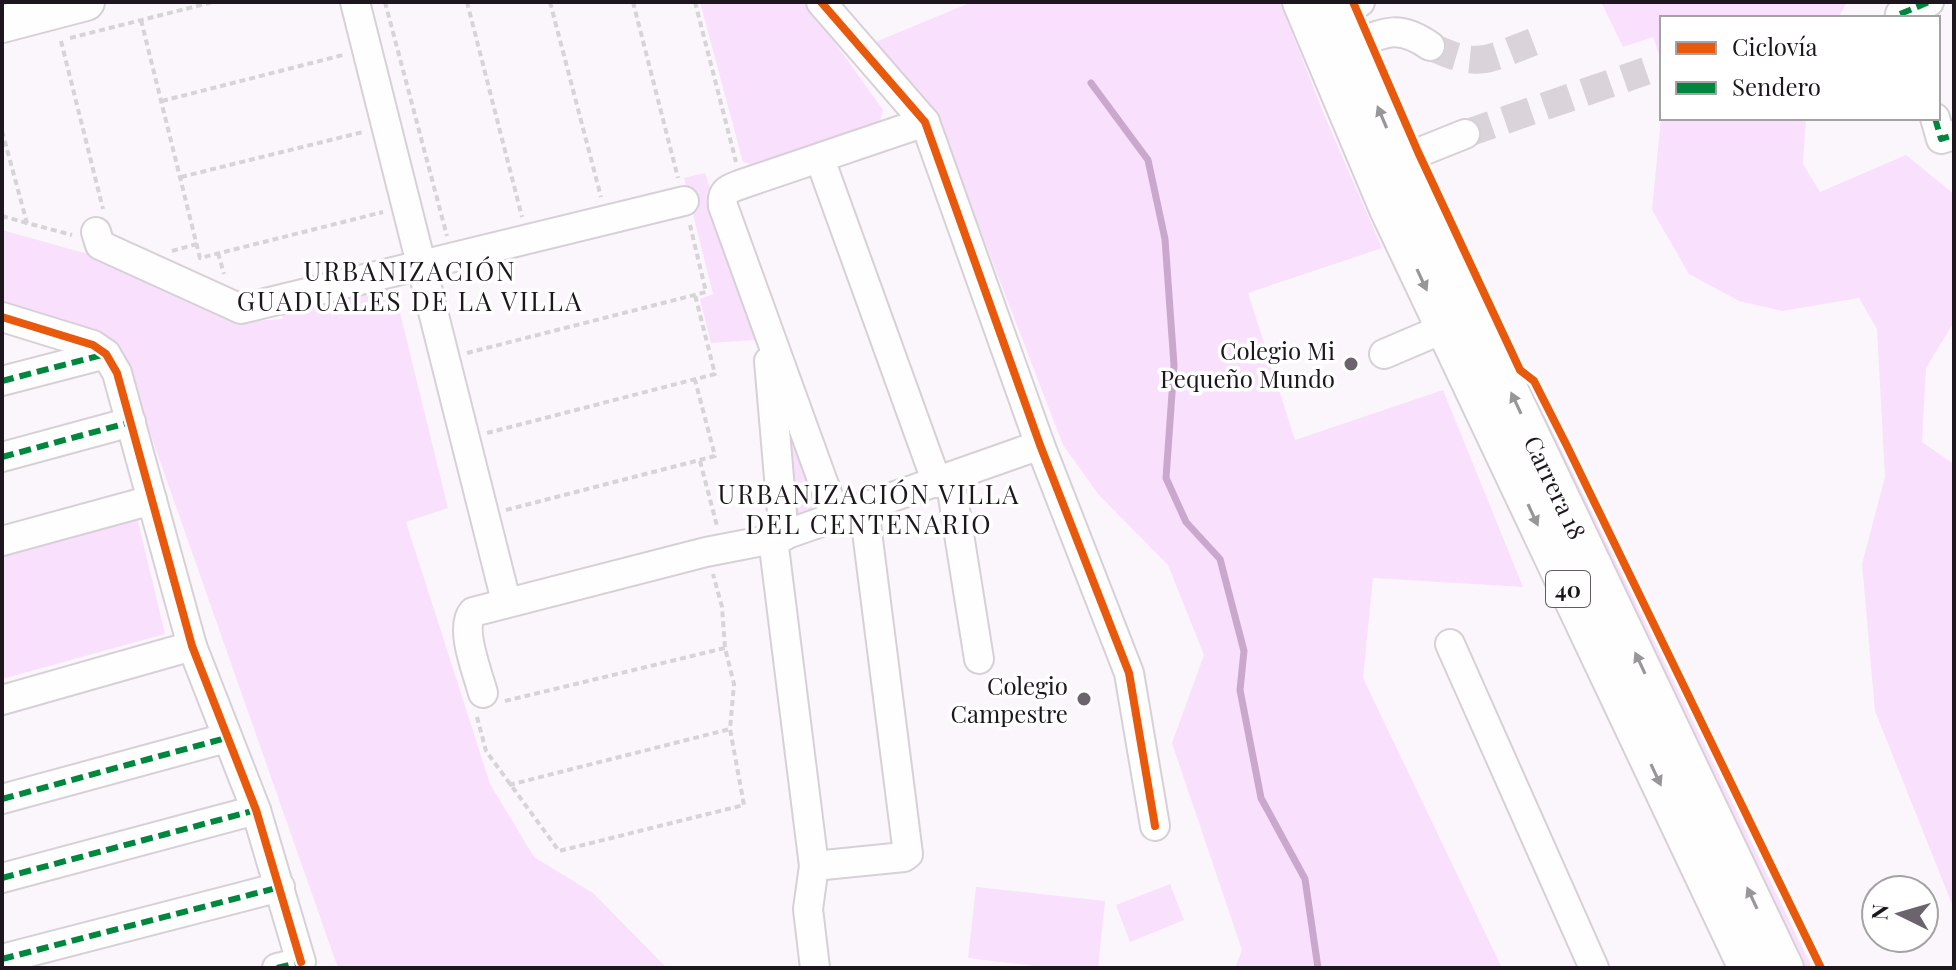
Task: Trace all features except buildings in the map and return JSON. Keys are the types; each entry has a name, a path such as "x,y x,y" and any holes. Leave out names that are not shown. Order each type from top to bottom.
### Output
{"main road":[{"path":"2,24 86,2"},
{"name":"Carrera 18","path":"1301,2 1388,209 1747,968"},
{"name":"Carrera 18","path":"1346,16 1400,160 1785,968"}],"street":[{"path":"355,2 506,601"},
{"path":"821,2 925,122 1040,445 1129,673 1155,826"},
{"path":"1899,11 1929,2"},
{"path":"1346,16 1382,33 1408,33 1430,46"},
{"path":"1936,120 1941,139 1954,135"},
{"path":"836,518 723,206 724,192 925,122"},
{"path":"1400,160 1465,134"},
{"path":"820,159 944,481 979,659"},
{"path":"105,241 241,309 684,201"},
{"path":"2,317 93,345 106,354 117,373 192,646 256,810 280,887 289,965"},
{"path":"765,320 779,537 814,866 808,909 815,968"},
{"path":"1384,354 1445,328"},
{"path":"2,381 106,354"},
{"path":"2,457 131,422"},
{"path":"487,701 468,636 468,618 473,612 506,601 779,537 1040,445"},
{"path":"2,541 152,500"},
{"path":"814,866 904,857 908,854 864,508"},
{"path":"1450,644 1594,968"},
{"path":"2,700 192,646"},
{"path":"2,799 226,738"},
{"path":"2,878 256,810"},
{"path":"2,959 280,887"}],"path":[{"path":"2,216 105,241 61,41 213,2"},
{"path":"385,2 453,259"},
{"path":"467,2 528,240"},
{"path":"550,2 608,220"},
{"path":"445,358 706,292 633,2"},
{"path":"695,2 742,184"},
{"path":"141,20 200,258 393,209"},
{"path":"161,101 353,53"},
{"path":"180,177 373,130"},
{"path":"2,131 27,223"},
{"path":"465,438 715,374 695,295"},
{"path":"485,515 715,456 695,379"},
{"path":"700,460 715,550 725,648 734,684 730,729 744,805 559,851 486,751 487,701 725,648"},
{"path":"509,785 730,729"}],"shaded area":[{"path":"700,2 806,2 883,110 879,126 756,166 743,162"},
{"path":"972,2 1280,2 1323,112 1382,248 1248,293 1295,440 1443,390 1523,587 1373,578 1363,678 1502,968 1235,968 1242,950 1172,743 1204,655 1168,565 1099,495 1063,445 936,115 873,43"},
{"path":"1601,2 1847,2 1839,16 1660,16 1660,57 1653,37 1623,47"},
{"path":"1661,120 1806,120 1803,164 1820,192 1906,155 1954,194 1954,322 1926,368 1922,442 1954,464 1954,909 1875,711 1862,564 1885,477 1877,329 1859,298 1782,311 1739,301 1689,274 1652,210"},
{"path":"705,173 751,314 755,340 711,343 700,299 713,294 684,178"},
{"path":"2,230 95,256 242,322 283,319 278,307 392,280 448,508 406,522 490,784 534,857 593,893 667,968 338,968 127,367 97,334 2,302"},
{"path":"1533,390 1812,968 1797,968 1527,392"},
{"path":"780,391 822,512 791,522"},
{"path":"135,509 165,634 2,679 2,550"},
{"path":"1170,884 1184,920 1130,942 1116,905"},
{"path":"976,887 1105,901 1098,968 1053,968 968,958"}],"waterway":[{"path":"1091,83 1148,160 1165,239 1174,365 1166,478 1186,522 1220,559 1244,651 1240,690 1261,798 1305,879 1318,968"}],"tunnel":[{"path":"1430,46 1471,60 1492,57 1533,42"},
{"path":"1465,134 1646,71"}],"marked path":[{"path":"1900,14 1929,2"},
{"path":"1936,120 1941,139 1954,135"},
{"path":"2,381 106,354"},
{"path":"2,457 131,422"},
{"path":"2,799 226,738"},
{"path":"2,878 256,810"},
{"path":"2,959 280,887"},
{"path":"277,968 301,962"}],"cycle path":[{"path":"821,2 925,122 1040,445 1129,673 1155,826"},
{"path":"1353,2 1418,152 1520,370 1534,381 1567,446 1821,968"},
{"path":"2,317 93,345 106,354 117,373 192,646 256,810 301,962"}],"place":[{"name":"Colegio Mi Pequeño Mundo","path":"1351,364"},
{"name":"Colegio Campestre","path":"1084,699"}],"district":[{"name":"URBANIZACIÓN GUADUALES DE LA VILLA","path":"410,285"},
{"name":"URBANIZACIÓN VILLA DEL CENTENARIO","path":"869,508"}]}
